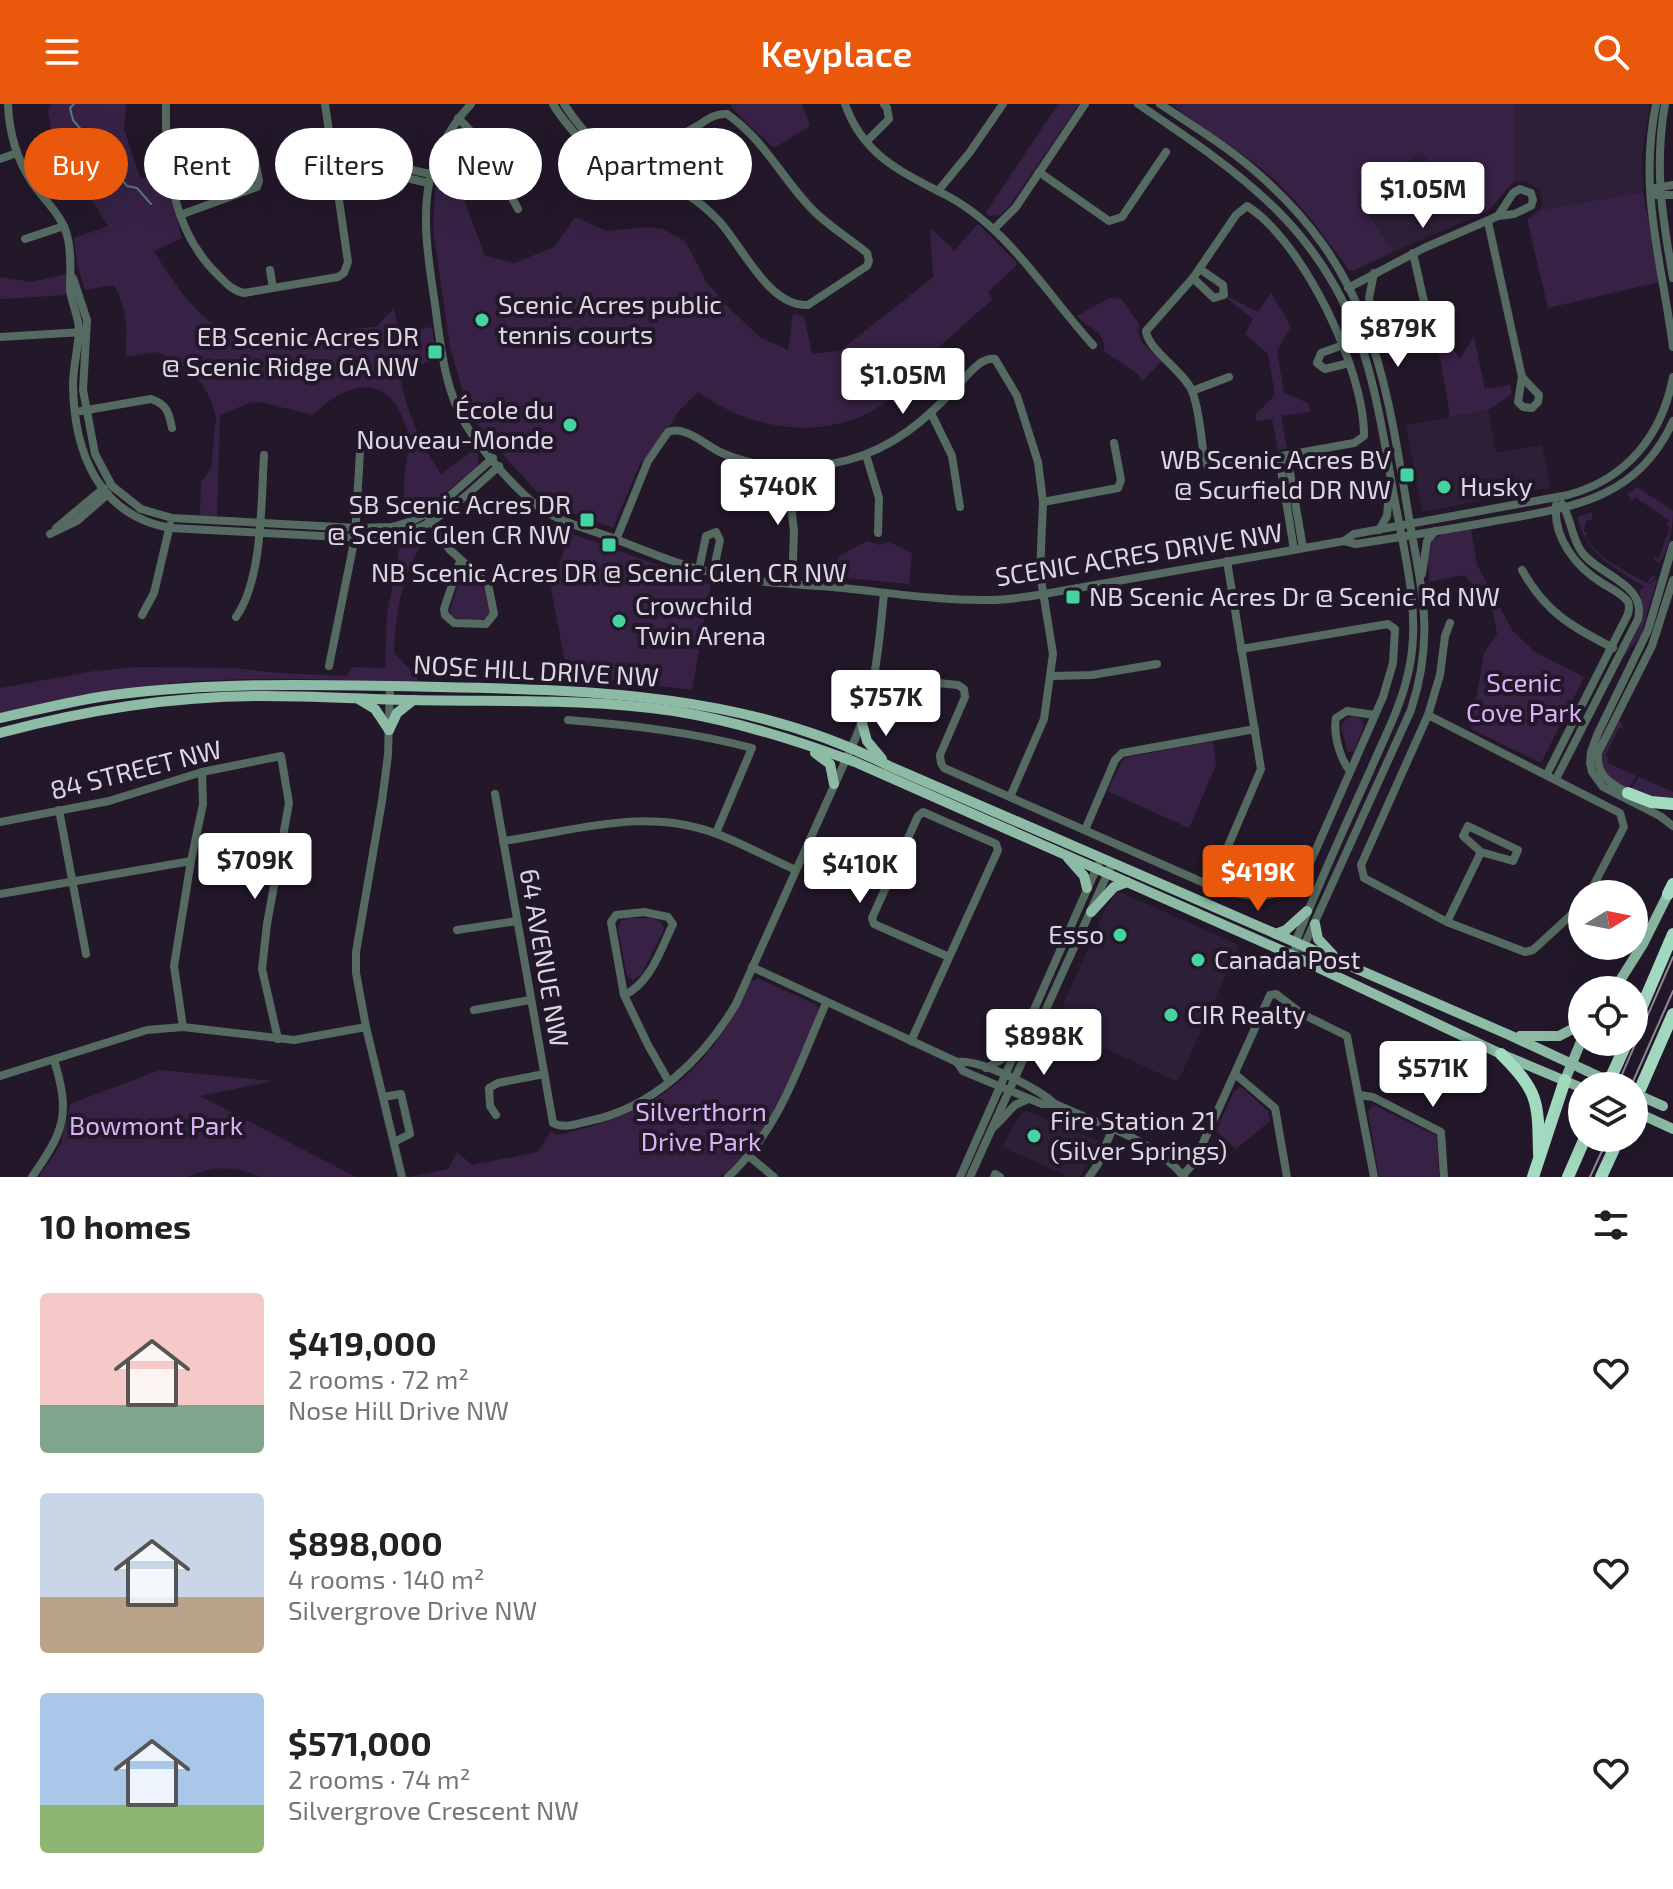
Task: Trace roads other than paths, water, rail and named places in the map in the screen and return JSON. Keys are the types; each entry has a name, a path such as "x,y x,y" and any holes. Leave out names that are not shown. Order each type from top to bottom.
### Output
{"highway":[{"path":"1628,793 1662,805 1673,804"},
{"path":"1648,992 1673,934"},
{"path":"1648,1072 1673,1014"},
{"path":"1501,1054 1532,1089 1538,1106 1539,1154"},
{"path":"1533,1177 1565,1080"},
{"path":"1568,1177 1579,1152"},
{"path":"1601,1177 1613,1152"}],"main road":[{"name":"NOSE HILL DRIVE NW","path":"0,718 68,702 146,691 235,685 610,693 738,712 793,726 852,747 1110,867 1276,934 1589,1072"},
{"name":"NOSE HILL DRIVE NW","path":"0,733 102,709 260,696 540,701 633,707 720,721 797,741 847,759 1064,854 1099,862"},
{"path":"358,699 375,709 389,730 402,707 413,700"},
{"path":"862,723 873,751 889,766"},
{"path":"797,741 827,760 834,784"},
{"path":"1064,854 1084,876 1087,888"},
{"name":"NOSE HILL DRIVE NW","path":"1110,867 1127,882 1296,957 1501,1054 1568,1081"},
{"path":"1091,912 1114,887 1127,882"},
{"path":"1623,976 1643,944 1671,885"},
{"path":"1276,934 1286,930 1307,911"},
{"path":"1315,924 1320,944 1348,965"},
{"path":"1507,1034 1548,1038 1568,1032"},
{"path":"1565,1080 1575,1056"},
{"path":"1648,1099 1668,1108"},
{"path":"1648,1117 1673,1129"}],"street":[{"path":"8,104 10,130 17,153 33,184 64,226 69,245 73,278 70,288 83,332 73,383 95,454 112,486 141,509 171,523"},
{"path":"166,104 171,183 180,215 193,245 206,263 232,288 244,293 338,277 346,270 348,262 340,200"},
{"path":"325,104 329,128"},
{"name":"SCENIC ACRES DRIVE NW","path":"452,128 471,104"},
{"path":"553,104 576,128"},
{"path":"564,104 579,128"},
{"path":"845,104 852,122 882,160 966,205 994,229 1043,282 1093,345"},
{"path":"867,141 889,119 884,104"},
{"path":"938,191 1003,104"},
{"path":"1138,104 1220,160 1271,202 1308,245 1339,293 1355,327 1369,371 1399,526 1413,629 1408,674 1398,707 1307,911 1296,957"},
{"path":"1160,104 1226,148 1276,189 1315,232 1350,287 1374,343 1386,387 1422,595 1426,645 1414,700 1315,924 1299,945"},
{"path":"1656,104 1648,158 1648,192 1670,312 1673,347"},
{"path":"1665,104 1659,149 1659,191 1673,278"},
{"path":"994,229 1016,207 1084,105"},
{"path":"727,114 771,155 810,208 839,234 865,251 868,264 808,305 796,303 765,283 728,231 705,208 648,172 655,157 668,143 716,115 727,114"},
{"path":"458,118 488,153 518,209"},
{"path":"1039,172 1113,222 1122,217 1166,152"},
{"path":"0,159 17,153"},
{"path":"413,173 429,179"},
{"name":"SCENIC ACRES DRIVE NW","path":"429,179 425,237 449,385 466,426 524,494 543,510 616,540 713,573 792,584 979,600 1044,594 1344,541 1356,544 1565,508 1598,497 1625,482 1655,452 1673,421"},
{"path":"1648,192 1673,185"},
{"path":"1659,191 1673,195"},
{"path":"180,215 221,200"},
{"path":"1249,207 1274,232 1303,269 1343,345 1365,432 1362,440 1208,467 1204,460 1192,391 1148,339 1146,331 1200,269 1243,208 1249,207"},
{"path":"1339,293 1413,253 1498,216"},
{"path":"1488,222 1522,377"},
{"path":"25,239 64,226"},
{"path":"1413,253 1428,319"},
{"path":"1193,278 1214,298 1224,295 1223,285 1200,269"},
{"path":"270,270 273,288"},
{"path":"1374,273 1369,298 1374,343"},
{"path":"0,344 0,337 83,332"},
{"path":"1343,345 1321,353 1317,363 1325,369 1349,363"},
{"path":"616,540 648,461 673,430 683,430 708,446 739,459 787,468 828,465 866,455 902,436 931,413 983,361 995,359 1017,396 1038,462 1043,502 1040,573 1053,645 1052,676 1041,729 1010,797"},
{"path":"1192,391 1229,377"},
{"name":"SCENIC ACRES DRIVE NW","path":"1344,541 1354,534 1558,497 1606,480 1639,452 1652,436 1662,416 1673,377"},
{"path":"81,411 151,399 169,410 172,428"},
{"path":"81,411 85,457 104,492 121,508 142,520 356,533 389,538 412,532 499,466"},
{"path":"931,413 952,456 960,507"},
{"path":"329,666 356,533 361,435"},
{"path":"1043,502 1118,488 1121,480 1114,443"},
{"path":"236,617 248,596 260,528 264,455"},
{"path":"866,455 879,498 878,533"},
{"path":"1283,456 1298,549"},
{"path":"429,519 493,458"},
{"path":"787,468 794,532 792,584"},
{"path":"1379,530 1387,516 1391,483"},
{"path":"104,492 77,521 50,534 104,492 112,486"},
{"path":"1556,779 1638,619 1638,599 1632,590 1585,556 1571,532 1565,508 1558,497"},
{"path":"1547,774 1628,614 1627,601 1576,562 1563,540 1555,510 1558,497"},
{"path":"429,519 460,561 489,586 495,611 489,622 454,623 445,615 444,609 460,561"},
{"path":"142,615 154,593 171,523"},
{"path":"1422,595 1425,547 1435,531"},
{"path":"699,569 706,536 709,532 716,532 720,540 713,573"},
{"path":"1673,545 1644,640 1598,733 1590,763 1592,772 1603,787 1660,816 1673,826"},
{"path":"1211,886 1260,776 1261,763 1227,561"},
{"path":"1522,570 1541,600 1555,614 1621,652"},
{"path":"1628,793 1609,783 1602,775 1597,764 1598,753 1648,655 1673,580"},
{"path":"624,995 634,991 652,967 673,924 668,917 644,912 616,915 611,922 624,995 669,1082 712,1042 736,1004 862,723 876,677 884,593"},
{"path":"1450,623 1428,715 1361,871 1368,882 1447,922 1520,951 1529,952 1568,917"},
{"path":"876,677 961,686 965,697 940,755 944,768 1211,886 1255,897 1301,882 1388,685 1396,633 1391,624 1241,649"},
{"path":"1052,676 1092,675 1157,664"},
{"path":"390,686 382,801 356,952 356,973 402,1177"},
{"path":"1350,771 1341,755 1336,718 1347,711 1375,715"},
{"path":"1428,715 1617,810 1624,827 1596,880"},
{"path":"568,720 693,734 752,748 716,833"},
{"path":"1085,830 1115,760 1122,753 1255,729"},
{"name":"84 STREET NW","path":"0,822 109,801 202,772 281,756 289,803 262,969 278,1039"},
{"path":"183,1027 174,966 203,804 202,772"},
{"name":"64 AVENUE NW","path":"495,794 553,1123 557,1126 579,1124 615,1114 669,1082"},
{"path":"59,810 86,954"},
{"path":"911,1041 998,850 996,844 923,812 918,816 872,918 874,924 949,957"},
{"path":"503,841 636,820 660,821 716,833 796,870"},
{"path":"1468,826 1518,850 1513,861 1481,852 1463,836 1468,826"},
{"path":"1447,922 1481,852"},
{"path":"0,894 191,861"},
{"path":"960,1177 1099,862"},
{"path":"970,1177 1110,867"},
{"path":"457,930 517,921"},
{"path":"1053,965 1065,971"},
{"path":"752,967 957,1062 963,1071 1028,1099 1055,1104"},
{"path":"957,1062 969,1060 1044,1094 1055,1104 1153,1149 1184,1176 1193,1164 1270,995 1276,994 1302,1014 1347,1036 1374,1177"},
{"path":"474,1010 530,1000"},
{"path":"728,1177 750,1157 783,1104 826,1003"},
{"path":"0,1076 147,1030 183,1027 294,1040 366,1027"},
{"path":"986,1068 1001,1060 1019,1042"},
{"path":"32,1177 59,1135 64,1109 63,1089 54,1060"},
{"path":"496,1115 490,1106 489,1088 498,1083 544,1074"},
{"path":"1235,1074 1275,1108 1287,1177"},
{"path":"383,1097 401,1094 410,1134 394,1142"},
{"path":"1359,1095 1373,1097 1441,1132 1444,1177"},
{"path":"992,1129 1015,1105 1028,1099"},
{"path":"1089,1177 1112,1130"},
{"path":"750,1157 774,1177"},
{"path":"994,1177 995,1174 1000,1177"}],"waterway":[{"path":"74,104 70,108 73,120 89,139 87,152 94,164 115,171 127,186 137,188 151,204"}],"tram line":[{"path":"1623,1072 1673,957"},
{"path":"1637,1072 1673,991"},
{"path":"1590,1177 1602,1152"}],"place":[{"name":"Scenic Acres public tennis courts","path":"482,320"},
{"name":"EB Scenic Acres DR @ Scenic Ridge GA NW","path":"435,352"},
{"name":"École du Nouveau-Monde","path":"570,425"},
{"name":"WB Scenic Acres BV @ Scurfield DR NW","path":"1407,475"},
{"name":"Husky","path":"1444,487"},
{"name":"SB Scenic Acres DR @ Scenic Glen CR NW","path":"587,520"},
{"name":"NB Scenic Acres DR @ Scenic Glen CR NW","path":"609,545"},
{"name":"NB Scenic Acres Dr @ Scenic Rd NW","path":"1073,597"},
{"name":"Crowchild Twin Arena","path":"619,621"},
{"name":"Esso","path":"1120,935"},
{"name":"Canada Post","path":"1198,960"},
{"name":"CIR Realty","path":"1171,1015"},
{"name":"Fire Station 21 (Silver Springs)","path":"1034,1136"}],"park label":[{"name":"Scenic Cove Park","path":"1524,698"},
{"name":"Bowmont Park","path":"156,1126"},
{"name":"Silverthorn Drive Park","path":"701,1127"}]}
